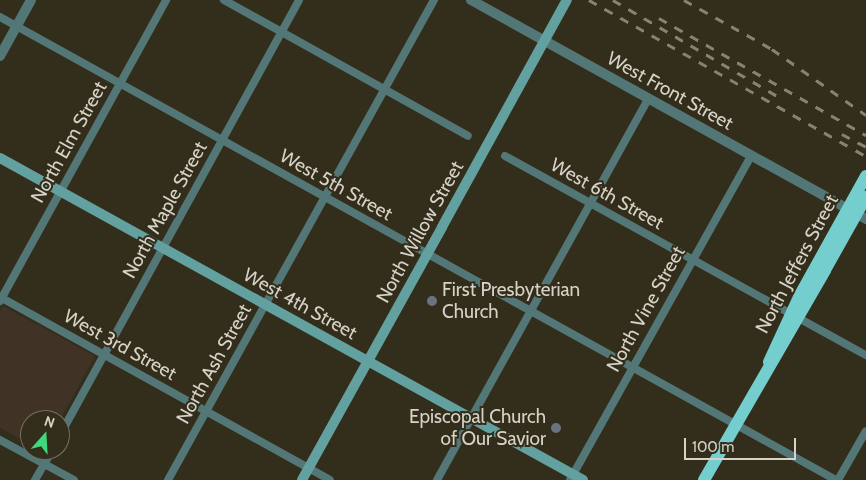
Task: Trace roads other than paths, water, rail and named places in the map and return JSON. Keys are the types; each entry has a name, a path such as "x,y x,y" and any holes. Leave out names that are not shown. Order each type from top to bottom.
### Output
{"highway":[{"name":"North Jeffers Street","path":"704,480 766,371 866,176"},
{"name":"North Jeffers Street","path":"804,298 866,197"}],"main road":[{"name":"North Willow Street","path":"302,480 567,0"},
{"name":"West 4th Street","path":"0,158 576,478"}],"street":[{"path":"0,56 31,0"},
{"name":"North Elm Street","path":"1,299 166,0"},
{"path":"224,0 468,136"},
{"name":"North Maple Street","path":"70,417 298,0"},
{"name":"North Ash Street","path":"168,480 434,0"},
{"name":"West Front Street","path":"471,0 866,219"},
{"name":"West 5th Street","path":"0,16 837,480"},
{"path":"519,83 542,40"},
{"path":"437,480 648,99"},
{"name":"North Vine Street","path":"576,478 692,259 752,155"},
{"name":"West 6th Street","path":"505,156 866,355"},
{"name":"West 3rd Street","path":"1,299 330,480"},
{"path":"837,480 866,431"},
{"path":"0,440 74,480"},
{"path":"35,480 46,460"}],"railway":[{"path":"589,0 866,156"},
{"path":"613,0 779,97"},
{"path":"684,0 772,49 866,115"},
{"path":"659,18 866,135"},
{"path":"842,134 866,147"}],"place":[{"name":"First Presbyterian Church","path":"432,301"},
{"name":"Episcopal Church of Our Savior","path":"556,428"}]}
